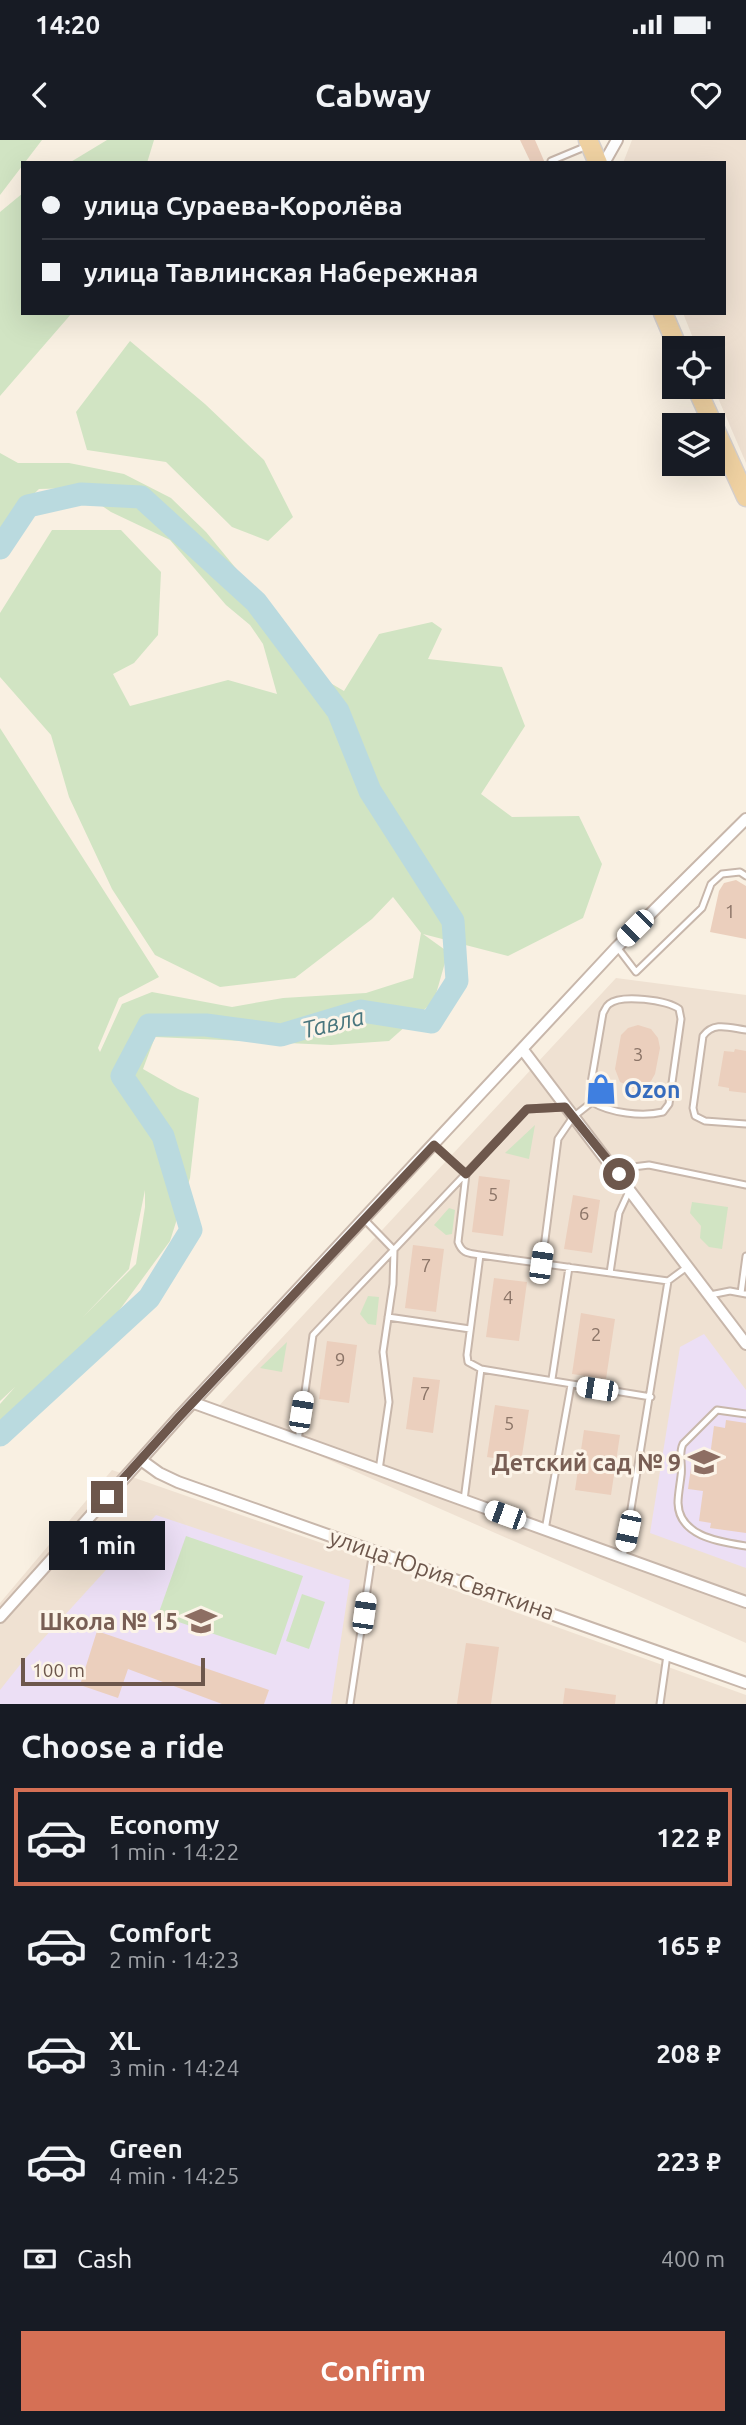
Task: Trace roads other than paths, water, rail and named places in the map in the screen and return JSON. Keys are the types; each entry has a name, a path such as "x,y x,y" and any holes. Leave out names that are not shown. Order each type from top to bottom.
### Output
{"main road":[{"path":"589,143 597,161"},
{"path":"664,315 673,336"},
{"path":"701,399 746,497"}],"street":[{"path":"605,161 617,140"},
{"path":"0,1617 141,1460 617,947 746,819"},
{"path":"523,1050 746,1344"},
{"path":"194,1403 746,1602"},
{"name":"улица Юрия Святкина","path":"141,1460 178,1482 746,1683"}],"lane":[{"path":"551,161 589,143"},
{"path":"617,947 636,972 702,908 711,884 722,874 740,872 746,876"},
{"path":"621,999 673,1003 679,1009 681,1019 669,1104 663,1112 653,1115 603,1109 592,1102 590,1088 603,1013 609,1004 621,999"},
{"path":"746,1030 717,1026 709,1028 703,1036 693,1108 695,1116 705,1121 746,1124"},
{"path":"541,1263 558,1139 573,1117 592,1102"},
{"path":"298,1441 313,1335 527,1109 565,1107"},
{"path":"434,1145 466,1174"},
{"path":"619,1174 637,1166 649,1165 746,1185"},
{"path":"466,1174 458,1242 460,1249 466,1253 668,1281 687,1267"},
{"path":"610,1273 619,1213 630,1189"},
{"path":"364,1219 394,1250 394,1274 383,1352 389,1402 379,1470"},
{"path":"480,1255 468,1362 481,1369 651,1397"},
{"path":"710,1295 730,1291 744,1294 746,1256"},
{"path":"552,1379 569,1267"},
{"path":"623,1558 668,1281"},
{"path":"388,1317 470,1329"},
{"path":"464,1500 481,1369"},
{"path":"545,1530 571,1385"},
{"path":"746,1414 717,1410 683,1444 680,1451 682,1469 678,1505 682,1519 695,1531 713,1541 746,1546"},
{"path":"351,1704 373,1550"},
{"path":"660,1704 667,1654"}],"waterway":[{"name":"Тавла","path":"0,548 28,506 81,494 141,497 256,602 338,711 370,791 453,921 457,981 431,1022 361,1011 281,1035 206,1025 149,1025 122,1076 163,1136 191,1230 149,1298 0,1435"}],"place":[{"name":"Ozon","path":"601,1089"},
{"name":"Детский сад № 9","path":"704,1462"},
{"name":"Школа № 15","path":"201,1621"}]}
